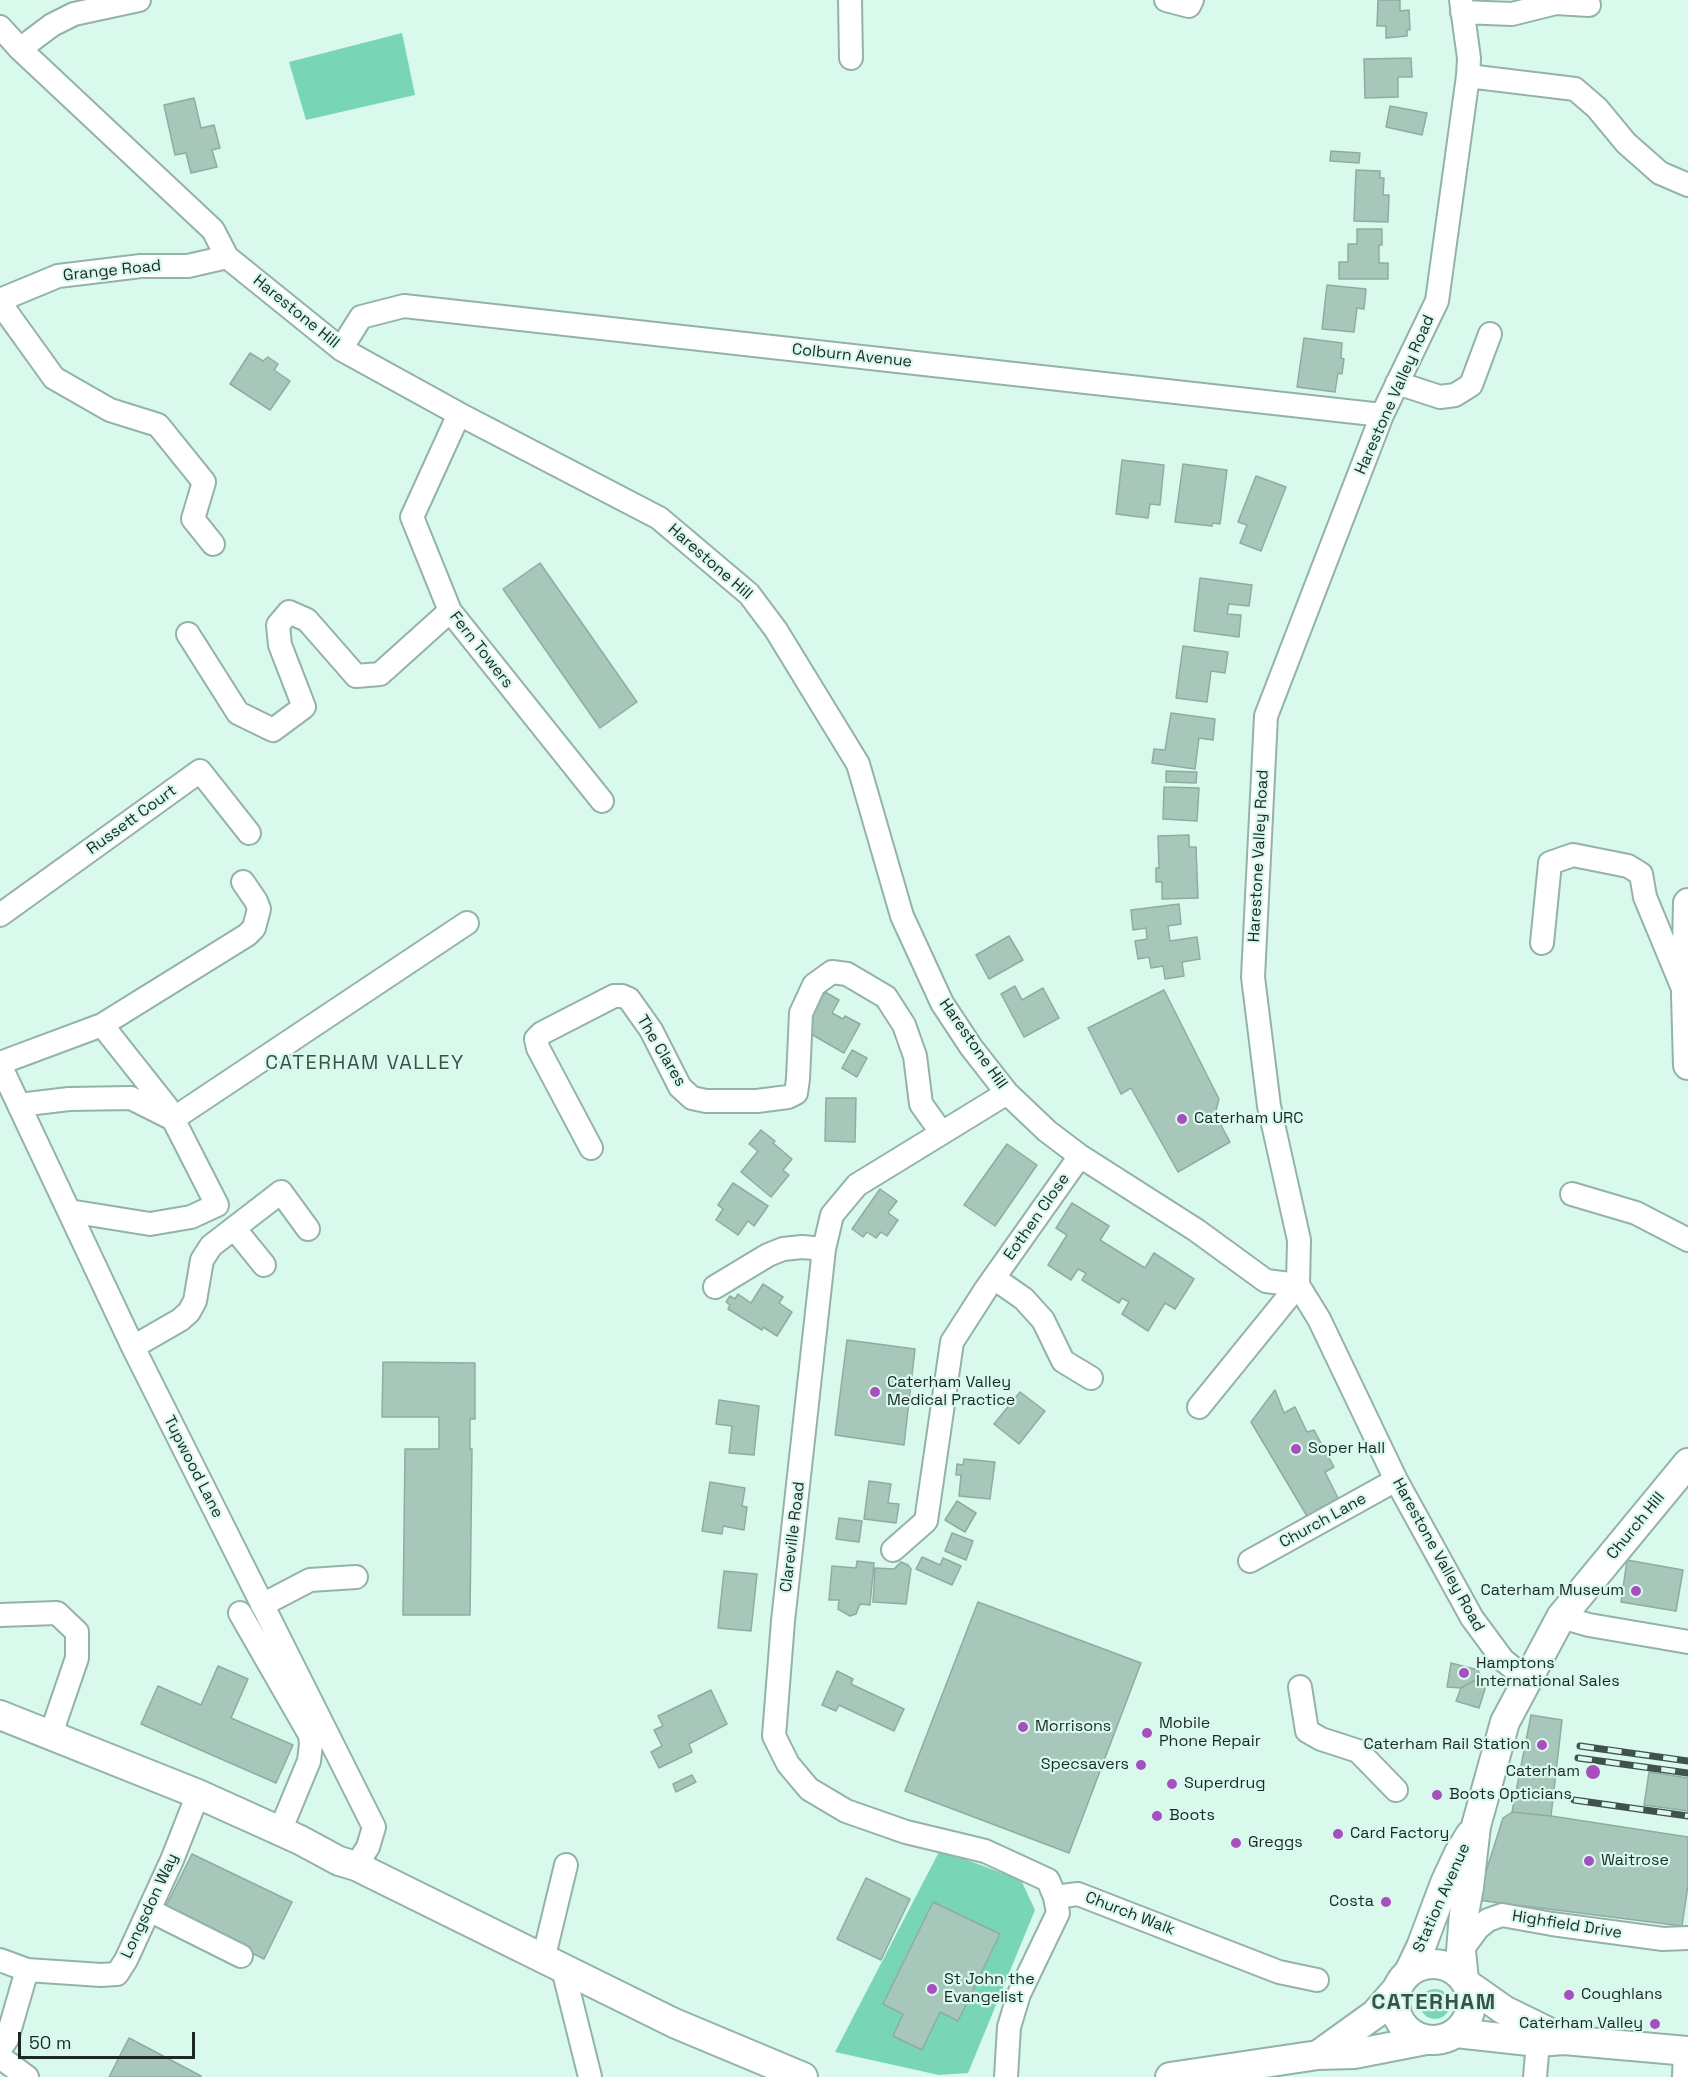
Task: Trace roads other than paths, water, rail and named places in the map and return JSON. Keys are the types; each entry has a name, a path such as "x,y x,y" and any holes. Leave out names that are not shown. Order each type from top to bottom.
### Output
{"main road":[{"path":"1688,903 1686,995 1688,1065"},
{"name":"Church Hill","path":"1561,1617 1682,1475"},
{"name":"Station Avenue","path":"1466,1982 1461,1951 1476,1826 1505,1722 1561,1617"},
{"path":"0,1715 198,1794 339,1861 356,1866 674,2023 803,2077"},
{"name":"Station Avenue","path":"1402,1981 1421,1947 1454,1863 1476,1826"},
{"path":"1304,2064 1375,2014 1402,1981 1420,1966 1441,1964 1457,1972 1486,1999 1551,2041"},
{"path":"1402,1981 1394,2002 1396,2014 1402,2025 1416,2037 1426,2040"},
{"path":"1170,2077 1304,2064 1426,2040 1446,2039 1463,2026 1472,2005 1466,1982"},
{"path":"1456,2033 1551,2041 1686,2060"}],"street":[{"path":"20,49 52,25 74,14 139,0"},
{"path":"850,0 851,58"},
{"path":"1166,0 1189,6 1192,0"},
{"path":"1461,6 1512,14 1556,3 1589,5"},
{"name":"Harestone Valley Road","path":"1461,6 1469,58 1468,76 1437,301 1382,415 1266,716 1253,977 1269,1107 1299,1240 1298,1285 1318,1319 1396,1480 1472,1618 1493,1648 1513,1668 1529,1675"},
{"name":"Harestone Hill","path":"0,27 20,49 213,230 227,256 341,349 459,414 659,518 749,594 776,630 858,764 903,916 942,1004 971,1047 1007,1093 1047,1131 1080,1156 1196,1230 1266,1281 1298,1285"},
{"path":"1468,76 1575,89 1597,108 1626,143 1660,173 1688,185"},
{"name":"Grange Road","path":"0,302 58,276 141,266 189,266 227,256"},
{"path":"0,302 54,378 110,410 158,425 204,482 194,519 213,544"},
{"name":"Colburn Avenue","path":"341,349 361,317 404,306 1382,415"},
{"path":"1397,383 1440,397 1455,395 1471,385 1490,334"},
{"name":"Fern Towers","path":"459,414 412,517 450,611 602,801"},
{"path":"188,634 238,713 273,730 304,707 280,645 278,625 289,612 307,620 356,676 380,674 450,611"},
{"name":"Russett Court","path":"0,915 200,771 249,833"},
{"path":"1542,943 1550,863 1573,855 1628,866 1641,874 1645,897 1686,995"},
{"path":"0,1064 102,1025 237,941 254,928 259,909 243,882"},
{"path":"173,1119 466,923"},
{"name":"The Clares","path":"591,1148 538,1048 536,1039 542,1033 614,996 622,996 629,999 651,1030 680,1087 692,1098 706,1101 758,1101 788,1097 796,1093 801,1013 814,985 832,972 847,974 886,997 904,1025 915,1056 921,1104 941,1132"},
{"path":"69,1211 150,1224 190,1217 217,1205 167,1107 102,1025"},
{"name":"Tupwood Lane","path":"0,1064 133,1347 374,1827 368,1847 356,1866"},
{"name":"Clareville Road","path":"1007,1093 857,1185 832,1215 824,1249 783,1621 774,1736 788,1764 809,1789 846,1811 906,1832 985,1851 1048,1880 1055,1897"},
{"path":"19,1105 69,1099 131,1098 173,1119"},
{"name":"Eothen Close","path":"893,1550 926,1521 952,1342 1080,1156"},
{"path":"133,1347 180,1320 189,1312 195,1301 202,1260 211,1246 281,1192 308,1229"},
{"path":"1572,1194 1636,1213 1688,1240"},
{"path":"234,1228 264,1265"},
{"path":"715,1287 768,1255 783,1249 802,1247 824,1249"},
{"name":"Eothen Close","path":"994,1278 1024,1299 1043,1320 1063,1361 1091,1378"},
{"path":"1198,1407 1298,1285"},
{"name":"Church Lane","path":"1250,1562 1396,1480"},
{"path":"262,1605 310,1581 356,1577"},
{"path":"0,1615 57,1613 76,1632 76,1658 51,1734"},
{"path":"240,1613 310,1735 309,1761 280,1831"},
{"path":"1561,1617 1589,1625 1688,1642"},
{"path":"1300,1687 1306,1731 1321,1739 1358,1751 1395,1790"},
{"name":"Longsdon Way","path":"0,1960 27,1970 117,1974 126,1960 172,1860 198,1794"},
{"path":"566,1865 553,1965 590,2077"},
{"name":"Church Walk","path":"1055,1897 1078,1894 1279,1972 1317,1980"},
{"path":"1006,2077 1009,2027 1019,1994 1058,1913 1055,1897"},
{"path":"149,1910 241,1956"},
{"name":"Highfield Drive","path":"1461,1951 1483,1924 1502,1915 1663,1939 1688,1938"},
{"path":"0,2049 7,2039 27,1970"},
{"path":"1535,2077 1551,2041"},
{"path":"0,2057 26,2077"}],"railway":[{"path":"1580,1746 1688,1761"},
{"path":"1578,1758 1688,1773"},
{"path":"1574,1800 1688,1816"}],"place":[{"name":"Caterham URC","path":"1182,1119"},
{"name":"Caterham Valley Medical Practice","path":"875,1392"},
{"name":"Soper Hall","path":"1296,1449"},
{"name":"Caterham Museum","path":"1636,1591"},
{"name":"Hamptons International Sales","path":"1464,1673"},
{"name":"Morrisons","path":"1023,1727"},
{"name":"Mobile Phone Repair","path":"1147,1733"},
{"name":"Caterham Rail Station","path":"1542,1745"},
{"name":"Specsavers","path":"1141,1765"},
{"name":"Caterham","path":"1593,1772"},
{"name":"Superdrug","path":"1172,1784"},
{"name":"Boots Opticians","path":"1437,1795"},
{"name":"Boots","path":"1157,1816"},
{"name":"Card Factory","path":"1338,1834"},
{"name":"Greggs","path":"1236,1843"},
{"name":"Waitrose","path":"1589,1861"},
{"name":"Costa","path":"1386,1902"},
{"name":"St John the Evangelist","path":"932,1989"},
{"name":"Coughlans","path":"1569,1995"},
{"name":"Caterham Valley","path":"1655,2024"}],"district":[{"name":"CATERHAM VALLEY","path":"365,1064"},
{"name":"CATERHAM","path":"1434,2003"}]}
